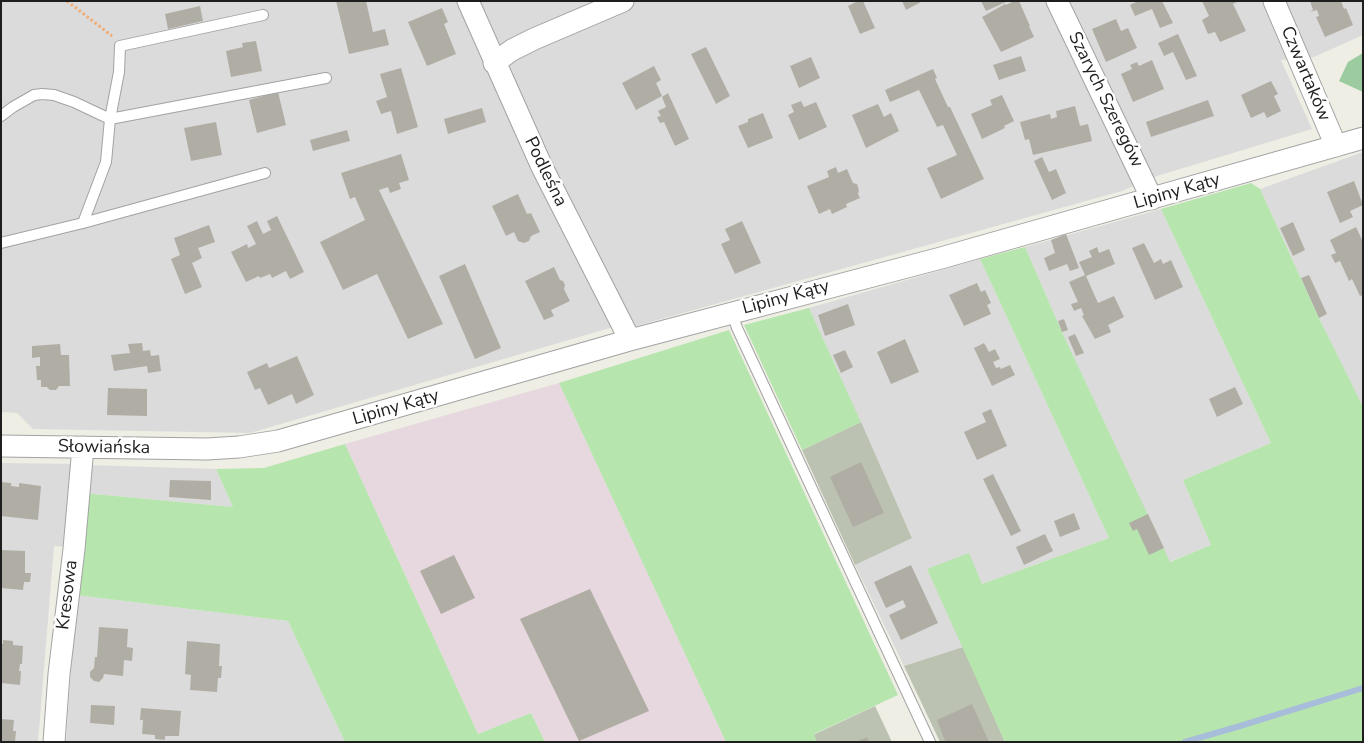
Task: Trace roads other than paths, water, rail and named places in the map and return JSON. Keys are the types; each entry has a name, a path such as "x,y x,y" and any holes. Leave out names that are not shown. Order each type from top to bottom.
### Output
{"street":[{"name":"Podleśna","path":"468,1 542,167 630,340"},
{"path":"494,63 512,50 623,1"},
{"name":"Szarych Szeregów","path":"1057,1 1152,200"},
{"name":"Czwartaków","path":"1274,1 1336,146"},
{"name":"Lipiny Kąty","path":"207,449 246,447 278,441 630,340 1152,200 1363,138"},
{"name":"Słowiańska","path":"1,446 207,449"},
{"name":"Kresowa","path":"54,742 59,674 74,549 83,447"}],"lane":[{"path":"83,223 106,162 110,119 119,72 120,46 263,15"},
{"path":"1,116 34,95 42,94 54,95 74,102 110,119 326,78"},
{"path":"1,244 265,173"},
{"path":"732,313 741,337 930,742"}],"waterway":[{"path":"1185,742 1363,688"}]}
